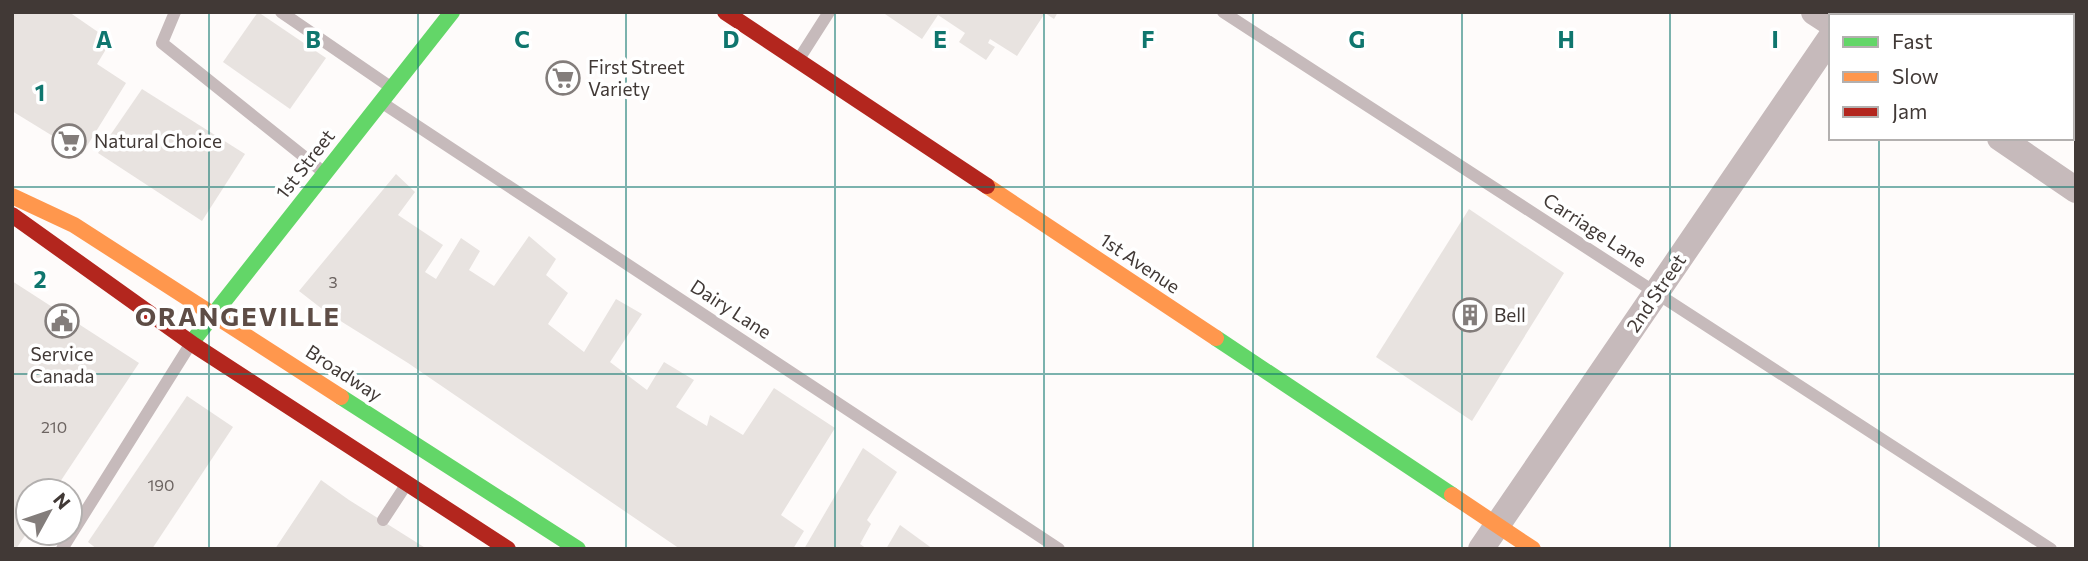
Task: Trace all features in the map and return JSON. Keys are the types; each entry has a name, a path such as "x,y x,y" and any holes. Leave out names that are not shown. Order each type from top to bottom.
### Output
{"main road":[{"name":"1st Street","path":"192,342 452,12"},
{"name":"1st Avenue","path":"725,12 1533,549"},
{"name":"Broadway","path":"12,196 74,225 578,549"},
{"path":"12,215 192,342 508,549"}],"street":[{"path":"1814,12 1829,22"},
{"name":"2nd Street","path":"1481,549 1829,40"},
{"path":"2003,140 2076,190"}],"lane":[{"path":"175,12 162,43 324,173"},
{"path":"281,12 392,88"},
{"path":"798,61 829,12"},
{"name":"Carriage Lane","path":"1223,12 2051,549"},
{"name":"Dairy Lane","path":"381,102 1059,549"},
{"path":"62,549 192,342"},
{"path":"383,520 409,482"}],"building":[{"path":"12,12 69,12 111,41 97,64 126,83 82,154 12,111"},
{"path":"258,12 326,58 290,109 223,62"},
{"path":"882,12 1058,12 1054,19 1045,13 1017,56 990,39 988,43 995,47 986,60 959,42 965,33 938,15 922,39"},
{"path":"142,89 245,154 202,221 98,153"},
{"path":"396,174 415,192 398,215 443,245 425,272 436,279 461,238 480,251 469,270 494,286 529,236 556,259 546,275 568,293 548,324 584,352 616,299 642,314 610,362 647,390 664,362 694,380 676,407 707,426 710,415 743,435 774,388 835,428 781,515 804,531 793,549 680,549 408,363 326,312 299,291"},
{"name":"Bell","path":"1469,209 1564,273 1472,421 1376,357"},
{"path":"12,281 139,363 63,477 14,477 14,547 17,547 12,549"},
{"path":"187,396 233,427 152,549 97,549 88,542"},
{"path":"863,448 897,472 867,520 871,524 860,544 867,549 804,549"},
{"path":"321,480 349,500 427,549 275,549"},
{"path":"900,525 933,549 886,549"}],"traffic: fast":[{"path":"195,338 452,12"},
{"path":"1216,338 1452,495"},
{"path":"341,397 578,549"}],"traffic: slow":[{"path":"987,186 1216,338"},
{"path":"12,196 74,225 341,397"},
{"path":"1452,495 1533,549"}],"traffic: jam":[{"path":"725,12 987,186"},
{"path":"12,215 194,345 508,549"}],"place":[{"name":"First Street Variety","path":"563,78"},
{"name":"Natural Choice","path":"69,141"},
{"name":"Bell","path":"1470,315"},
{"name":"Service Canada","path":"62,321"}],"district":[{"name":"ORANGEVILLE","path":"238,317"}]}
